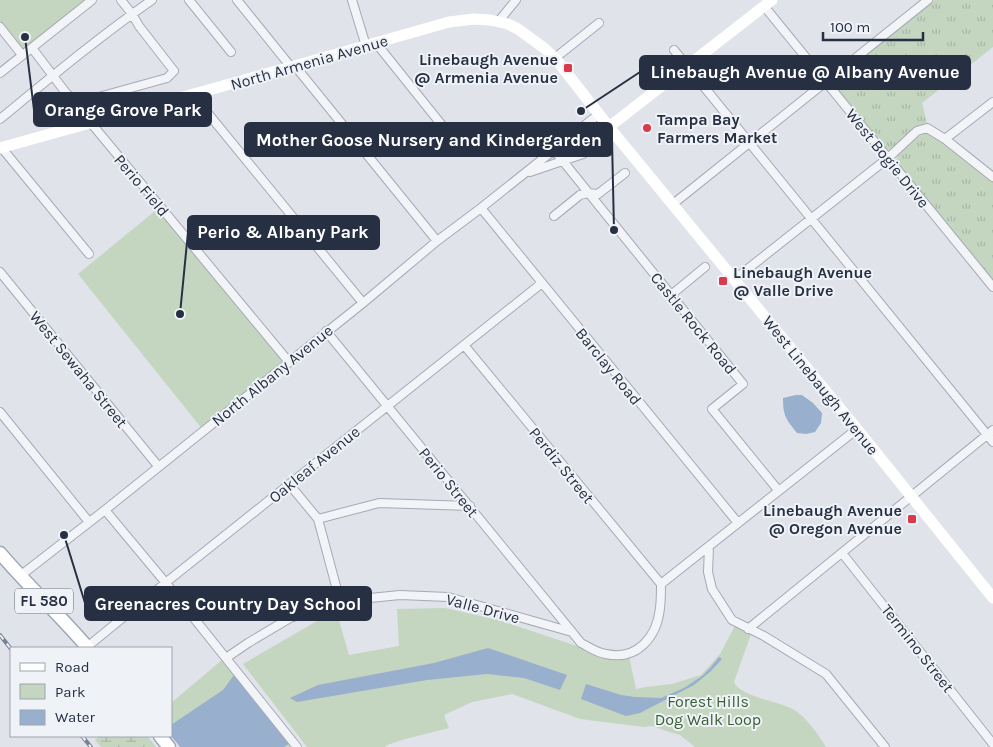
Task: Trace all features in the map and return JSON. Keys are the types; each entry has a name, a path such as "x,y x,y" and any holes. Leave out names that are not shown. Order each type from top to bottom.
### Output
{"main road":[{"path":"611,129 768,3"},
{"name":"North Armenia Avenue","path":"1,148 449,22 474,19"},
{"name":"West Linebaugh Avenue","path":"474,19 498,22 518,29 555,58 993,598"},
{"name":"FL 580","path":"0,552 87,647"},
{"path":"161,737 169,747"}],"street":[{"path":"0,73 92,0"},
{"path":"32,48 66,93 77,103 167,78 174,71 121,0"},
{"path":"0,119 152,0"},
{"path":"189,0 231,52"},
{"path":"237,0 437,241"},
{"path":"352,0 371,44 461,149"},
{"path":"498,22 516,0"},
{"path":"673,204 928,0"},
{"name":"West Bogie Drive","path":"768,3 826,82 993,287"},
{"path":"555,58 599,23"},
{"path":"0,27 22,55"},
{"path":"674,50 990,433 993,442"},
{"path":"193,95 363,303"},
{"path":"946,139 993,102"},
{"name":"North Albany Avenue","path":"20,576 363,303 437,241 599,114"},
{"name":"Perio Field","path":"91,123 289,362"},
{"path":"735,280 888,158 916,131 927,128 946,139 993,177"},
{"name":"North Albany Avenue","path":"523,174 583,154 611,129"},
{"path":"1,148 89,254"},
{"name":"Castle Rock Road","path":"554,150 744,384 712,409 778,490"},
{"path":"554,216 580,195 588,193 598,194 625,173"},
{"name":"Barclay Road","path":"481,208 738,523"},
{"path":"671,295 704,267"},
{"name":"West Sewaha Street","path":"0,272 158,466"},
{"name":"Oakleaf Avenue","path":"89,647 165,582 542,283"},
{"name":"Perio Street","path":"326,332 581,643 593,650 606,654 625,655 638,650 648,641 655,629 660,609 661,584"},
{"name":"Perdiz Street","path":"464,345 661,584"},
{"path":"0,412 89,522"},
{"path":"661,584 857,429"},
{"path":"748,628 990,433"},
{"path":"289,484 318,518 340,601"},
{"path":"318,518 379,503 470,506"},
{"path":"105,510 297,747"},
{"path":"709,547 708,572 712,589 732,620 764,636 826,674 885,747"},
{"name":"Termino Street","path":"842,553 992,745"},
{"name":"Valle Drive","path":"226,658 248,642 290,618 340,601 400,594 448,597 572,632"}],"green space":[{"path":"0,0 85,0 22,50 0,23"},
{"path":"934,0 993,0 993,47 922,103 927,123 920,125 893,150 884,149 836,92 837,78"},
{"path":"929,132 993,181 993,282 896,161 900,152 909,144 919,136"},
{"path":"160,207 289,362 203,430 78,274"},
{"name":"Forest Hills Dog Walk Loop","path":"445,608 498,620 616,659 629,656 636,689 672,684 701,675 720,654 737,622 752,631 734,682 738,687 753,696 796,711 805,719 826,747 695,747 680,735 653,726 644,727 580,719 512,694 472,702 444,715 449,728 405,739 385,747 307,747 243,664 336,610 349,655 399,646 397,609"},
{"path":"222,660 291,747 189,747 172,723 172,702"},
{"path":"99,737 148,737 156,747 101,747 95,740"}],"water":[{"path":"802,395 822,413 821,423 815,432 797,433 786,417 783,398"},
{"path":"488,648 567,675 560,690 524,678 487,674 427,680 297,702 290,698 318,685 434,663"},
{"path":"719,657 722,659 694,685 640,713 626,716 581,699 586,684 621,695 661,698 684,688 702,676"},
{"path":"234,675 289,744 284,747 180,747 172,737 172,724 223,690"}],"railway":[{"path":"0,635 10,648"},
{"path":"83,737 91,747"}],"place":[{"name":"Orange Grove Park","path":"25,37"},
{"name":"Linebaugh Avenue @ Armenia Avenue","path":"568,68"},
{"name":"Linebaugh Avenue @ Albany Avenue","path":"581,111"},
{"name":"Tampa Bay Farmers Market","path":"647,128"},
{"name":"Mother Goose Nursery and Kindergarden","path":"614,230"},
{"name":"Linebaugh Avenue @ Valle Drive","path":"723,281"},
{"name":"Perio & Albany Park","path":"180,314"},
{"name":"Linebaugh Avenue @ Oregon Avenue","path":"912,519"},
{"name":"Greenacres Country Day School","path":"64,535"}]}
